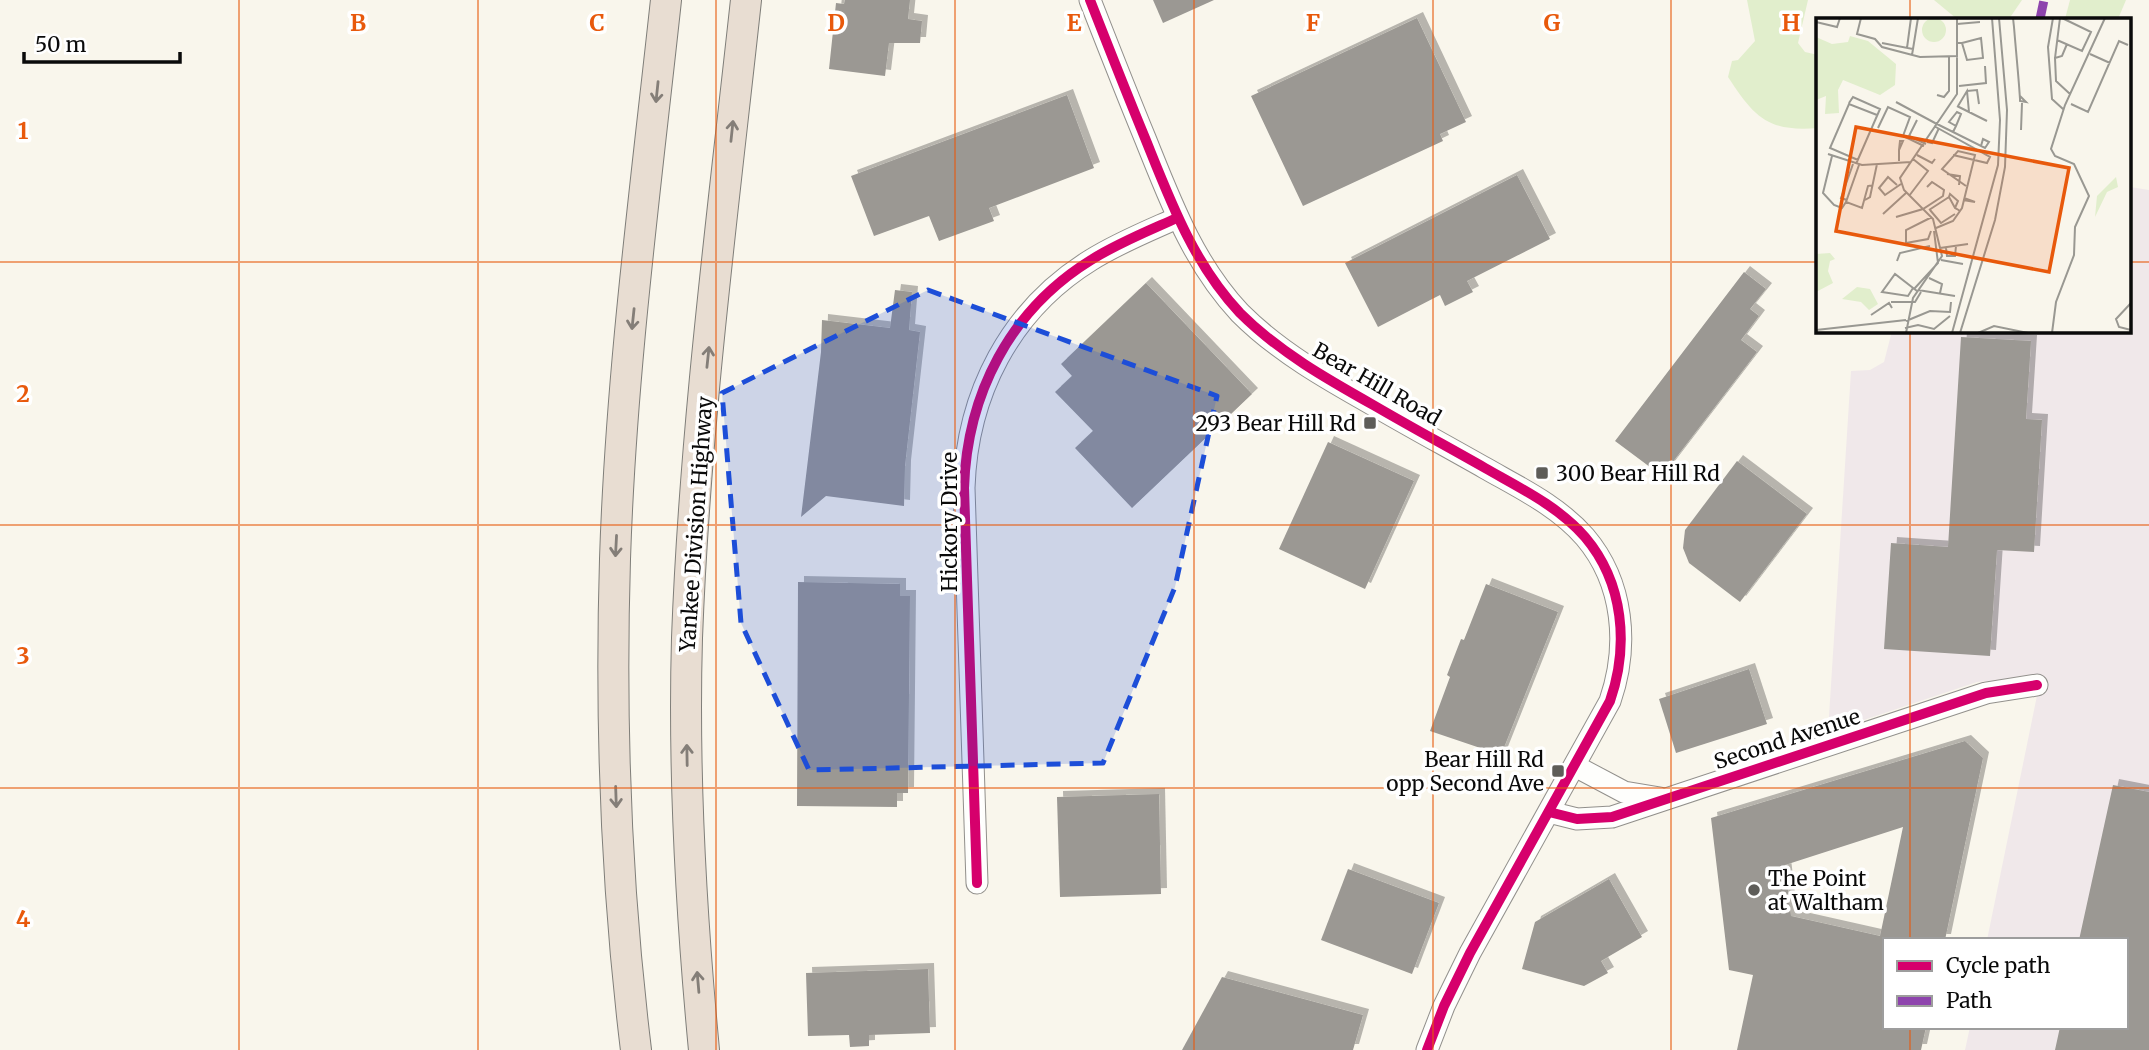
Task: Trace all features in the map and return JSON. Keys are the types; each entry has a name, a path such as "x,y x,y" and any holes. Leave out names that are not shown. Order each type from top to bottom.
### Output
{"highway":[{"path":"636,1050 624,935 616,786 613,709 615,556 625,404 666,0"},
{"name":"Yankee Division Highway","path":"704,1050 694,944 689,828 687,639 702,412 746,0"}],"street":[{"name":"Bear Hill Road","path":"1090,0 1177,218 1200,261 1240,312 1267,338 1332,382 1547,505 1577,529 1593,548 1605,567 1617,600 1622,647 1617,681 1610,701 1575,766"},
{"name":"Hickory Drive","path":"978,883 964,488 966,456 974,417 989,373 1005,342 1045,296 1075,270 1108,250 1177,218"},
{"name":"Second Avenue","path":"1549,812 1577,819 1600,819 1986,692 2037,685"},
{"name":"Second Avenue","path":"1575,766 1613,787 1636,795 1672,797"},
{"path":"1427,1050 1461,971 1575,766"}],"highlighted area":[{"path":"928,290 1217,396 1175,587 1103,763 809,770 741,623 722,393"}],"shaded area":[{"path":"2132,187 2149,190 2149,1050 1965,1050 1970,1029 2128,1029 2128,938 1987,938 2041,676 1977,682 1828,732 1851,371 1870,370 1884,362 1892,332 2132,332"}],"green space":[{"path":"1747,0 1808,0 1798,43 1805,52 1816,55 1816,128 1801,129 1775,124 1764,119 1746,103 1728,77 1732,61 1738,60 1755,41"},
{"path":"1934,0 2022,0 2010,18 1956,18"},
{"path":"2070,0 2126,0 2118,18 2065,18"}],"building":[{"path":"845,0 910,0 908,19 922,21 920,43 889,43 885,76 829,69 836,3 844,4"},
{"path":"1153,0 1214,0 1163,23"},
{"path":"1417,18 1466,122 1440,134 1443,141 1303,206 1251,96"},
{"path":"1067,95 1094,168 989,208 994,221 939,241 929,216 874,236 851,176"},
{"path":"1517,175 1550,239 1467,281 1473,292 1445,306 1440,295 1378,327 1345,263"},
{"path":"1744,272 1766,289 1750,309 1759,316 1741,340 1757,352 1662,476 1615,441"},
{"path":"1146,283 1252,394 1132,508 1075,448 1093,431 1055,392 1072,376 1061,364"},
{"path":"895,290 912,292 909,330 920,332 905,466 904,506 826,496 801,517 821,352 822,320 890,328"},
{"path":"1961,337 2031,341 2026,419 2042,420 2034,552 1997,550 1990,656 1884,649 1891,543 1948,547"},
{"path":"1328,442 1414,481 1365,589 1279,549"},
{"path":"1737,461 1807,514 1740,602 1689,563 1683,548 1685,530"},
{"path":"798,582 900,584 900,596 910,596 908,793 897,793 897,807 797,806"},
{"path":"1486,584 1558,612 1501,755 1430,731 1450,677 1447,675"},
{"path":"1749,669 1767,724 1676,753 1659,699"},
{"name":"The Point at Waltham","path":"1965,741 1983,758 1945,938 1883,938 1883,1029 1926,1029 1921,1050 1737,1050 1753,975 1729,970 1711,818","holes":["1903,827 1880,936 1791,916 1785,865"]},
{"path":"2113,785 2149,792 2149,1050 2055,1050 2060,1029 2128,1029 2128,938 2079,938"},
{"path":"1159,794 1161,894 1060,897 1057,797"},
{"path":"1348,869 1439,903 1412,974 1321,940"},
{"path":"1609,879 1642,937 1601,961 1608,973 1584,986 1522,969 1535,922"},
{"path":"928,969 930,1033 869,1035 869,1046 850,1047 849,1035 808,1036 806,973"},
{"path":"1222,977 1363,1015 1353,1050 1182,1050"}],"marked path":[{"path":"2040,18 2044,0"}],"cycle path":[{"path":"1090,0 1184,230 1223,294 1255,327 1321,375 1525,490 1563,516 1585,537 1598,555 1615,595 1621,637 1620,659 1610,701 1470,953 1444,1006 1427,1050"},
{"path":"977,883 964,488 967,453 974,420 984,388 998,358 1016,329 1037,304 1062,280 1091,260 1177,218"},
{"path":"1549,812 1577,819 1612,817 1986,693 2037,685"}],"place":[{"name":"293 Bear Hill Rd","path":"1370,423"},
{"name":"300 Bear Hill Rd","path":"1542,473"},
{"name":"Bear Hill Rd opp Second Ave","path":"1558,771"},
{"name":"The Point at Waltham","path":"1754,890"}]}
